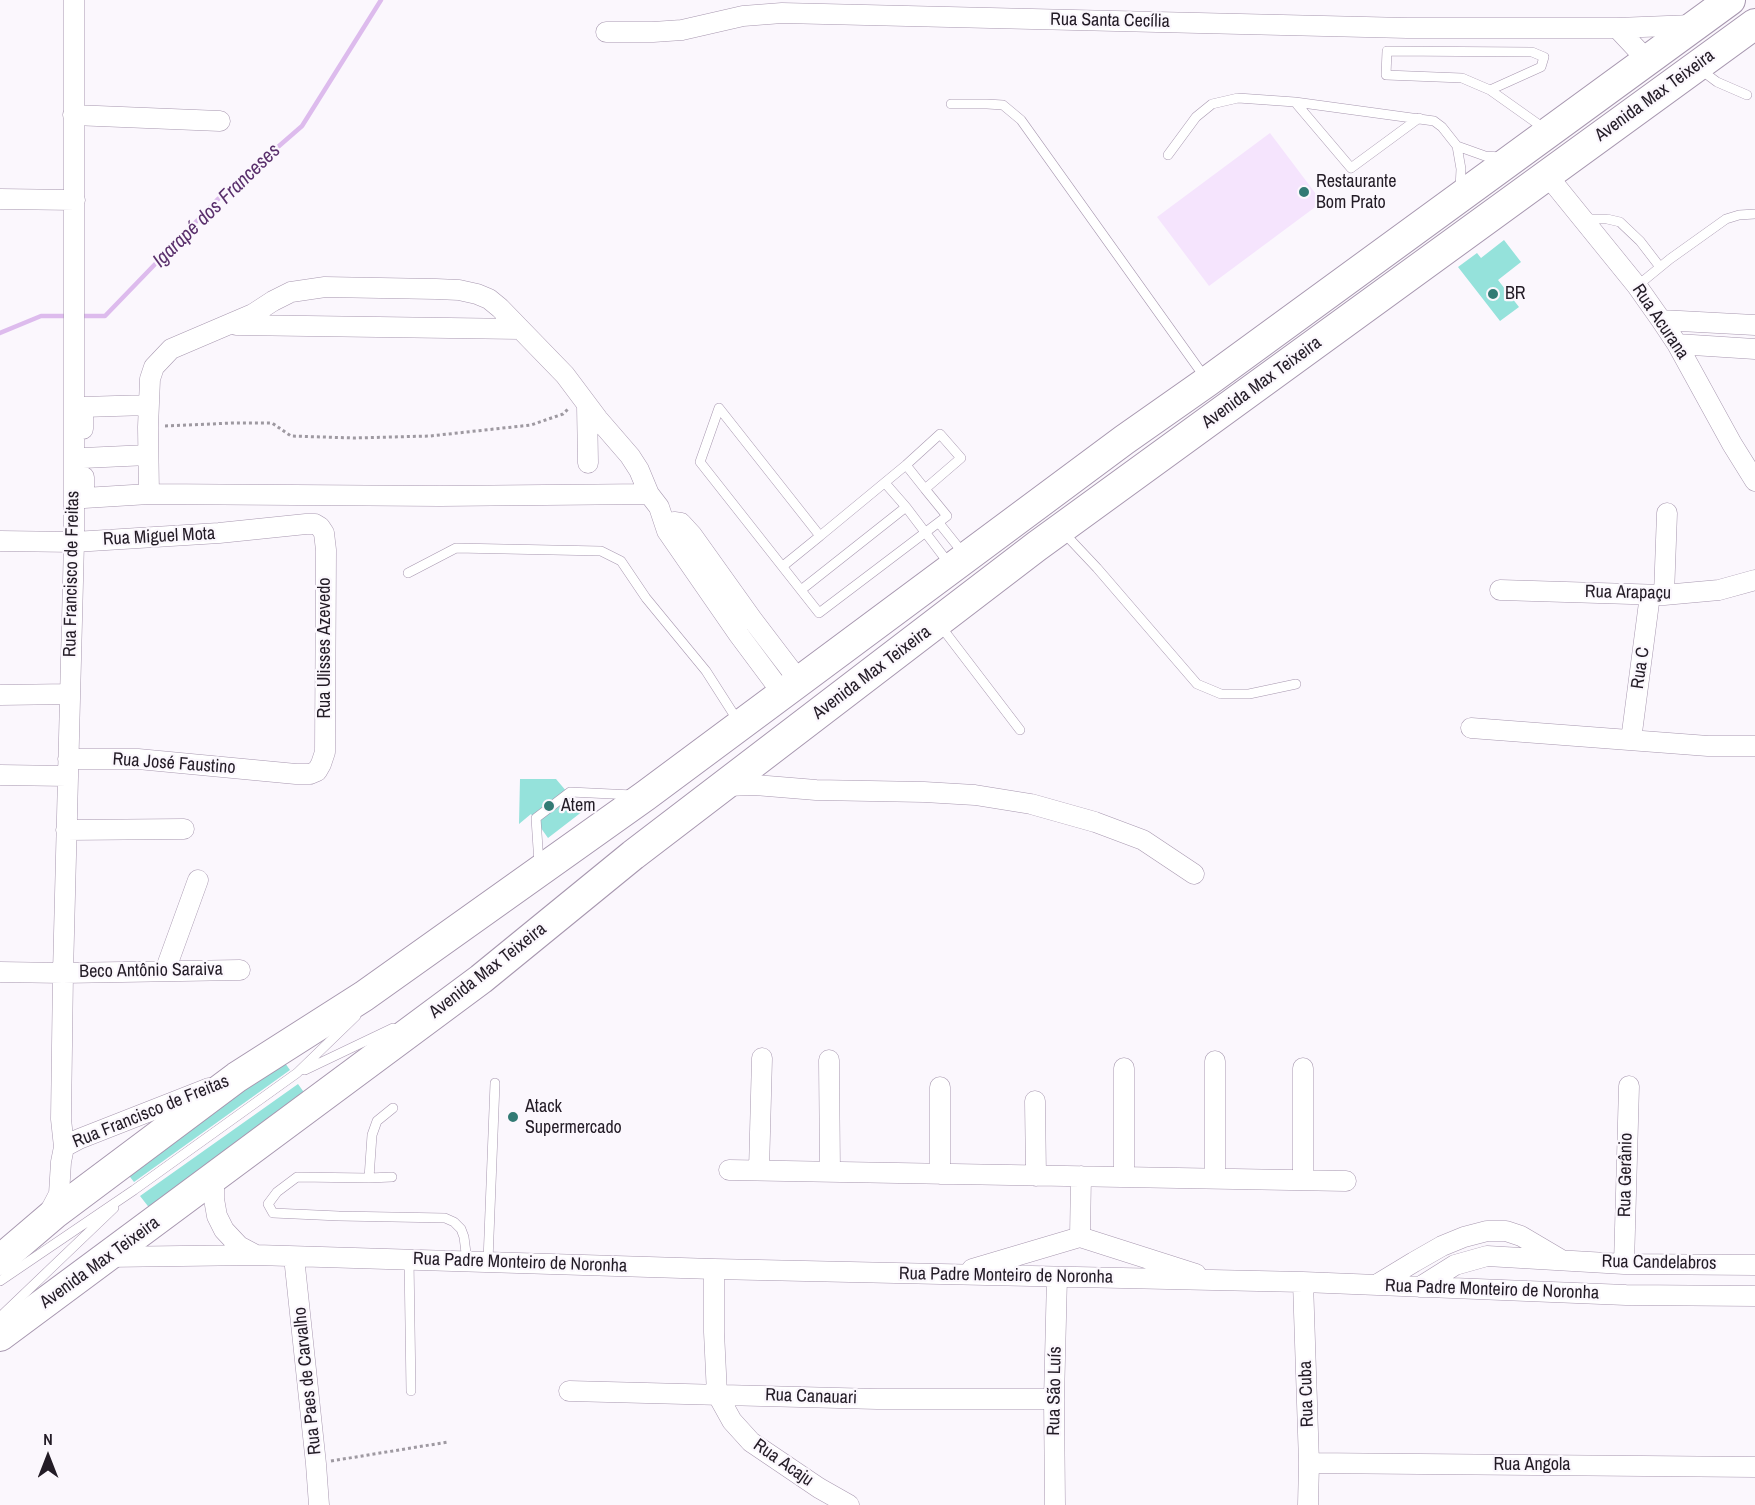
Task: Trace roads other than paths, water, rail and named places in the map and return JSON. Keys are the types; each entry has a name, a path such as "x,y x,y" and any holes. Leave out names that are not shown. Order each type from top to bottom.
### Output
{"main road":[{"name":"Avenida Max Teixeira","path":"0,1260 43,1223 237,1077 408,966 645,796 1124,440 1730,0"},
{"name":"Avenida Max Teixeira","path":"0,1336 481,979 633,855 1060,529 1696,66 1750,31"}],"street":[{"name":"Rua Francisco de Freitas","path":"43,1223 59,1194 64,1147 61,1119 63,973 74,542 74,0"},
{"name":"Rua Santa Cecília","path":"606,32 682,30 743,16 783,14 1395,27 1617,28 1696,25"},
{"path":"1617,28 1648,61"},
{"path":"73,115 220,121"},
{"name":"Rua Acurana","path":"1547,175 1637,286 1661,320 1755,481"},
{"path":"0,199 75,200"},
{"path":"149,494 150,379 154,367 171,348 230,325 291,292 325,287 387,287 459,290 477,294 489,299 565,375 583,401 630,456 654,500 674,527 692,535 752,620 791,688"},
{"path":"1661,320 1755,326"},
{"path":"230,325 520,329"},
{"path":"1677,344 1755,349"},
{"path":"583,401 588,463"},
{"path":"148,405 83,407 84,498 149,494 654,500"},
{"path":"83,458 148,455"},
{"name":"Rua C","path":"1631,740 1657,595 1667,513"},
{"name":"Rua Ulisses Azevedo","path":"280,772 310,774 317,771 325,752 326,550 324,533 315,524 281,528"},
{"name":"Rua Miguel Mota","path":"0,541 74,542 281,528"},
{"name":"Rua Arapaçu","path":"1500,590 1657,595 1719,590 1755,580"},
{"path":"0,695 70,694"},
{"path":"1471,728 1708,746 1755,746"},
{"name":"Rua José Faustino","path":"0,775 138,759 280,772"},
{"path":"724,786 755,785 816,790 924,792 975,795 1031,804 1095,822 1143,840 1194,874"},
{"path":"66,830 184,829"},
{"path":"165,972 198,880"},
{"name":"Beco Antônio Saraiva","path":"0,972 240,970"},
{"path":"759,1170 762,1058"},
{"path":"829,1060 830,1172"},
{"path":"1215,1061 1215,1178"},
{"path":"1124,1068 1124,1177"},
{"path":"1303,1068 1303,1180"},
{"name":"Rua Francisco de Freitas","path":"64,1147 237,1077"},
{"name":"Rua Gerânio","path":"1624,1264 1629,1086"},
{"path":"940,1087 940,1174"},
{"path":"1035,1101 1036,1176"},
{"path":"729,1170 1346,1181"},
{"path":"1080,1237 1081,1176"},
{"path":"214,1178 217,1216 224,1230 239,1246 256,1255"},
{"name":"Rua Candelabros","path":"1376,1285 1442,1246 1487,1231 1506,1231 1521,1236 1562,1260"},
{"path":"952,1275 1080,1237 1219,1281"},
{"name":"Rua Padre Monteiro de Noronha","path":"107,1257 256,1255 714,1269 1303,1282 1626,1295 1755,1296"},
{"name":"Rua Candelabros","path":"1420,1287 1455,1265 1487,1256 1624,1264 1755,1265"},
{"name":"Rua Paes de Carvalho","path":"294,1257 319,1505"},
{"name":"Rua Acaju","path":"714,1269 717,1394 732,1421 751,1442 819,1488 849,1505"},
{"name":"Rua São Luís","path":"1055,1505 1054,1399 1057,1277"},
{"name":"Rua Cuba","path":"1303,1282 1309,1463 1308,1505"},
{"name":"Rua Canauari","path":"569,1390 878,1399 1054,1399"},
{"name":"Rua Angola","path":"1309,1463 1755,1467"}],"lane":[{"path":"1490,90 1541,67 1544,57 1532,52 1388,51 1386,75 1462,78 1490,90 1550,132"},
{"path":"1696,66 1717,82 1747,95"},
{"path":"1168,154 1196,117 1212,104 1238,98 1295,102 1419,118 1434,121 1442,127 1457,146 1461,170 1458,197"},
{"path":"1295,102 1351,168 1419,118"},
{"path":"951,104 1003,105 1021,120 1208,381"},
{"path":"1457,146 1485,156 1516,157"},
{"path":"1637,286 1726,219 1755,214"},
{"path":"1584,219 1607,219 1620,222 1640,241 1660,267"},
{"path":"820,536 719,408 700,462 819,613 948,516 906,465"},
{"path":"783,566 885,483 940,434 961,458 925,489"},
{"path":"885,483 925,533 959,563"},
{"path":"801,590 906,507"},
{"path":"939,523 959,563"},
{"path":"1060,529 1097,568 1197,684 1221,694 1249,693 1296,684"},
{"path":"408,573 456,548 601,551 621,561 646,598 706,671 741,726"},
{"path":"938,623 1020,730"},
{"path":"539,872 536,818 570,792 645,796"},
{"path":"0,1281 134,1190 297,1073 408,966"},
{"path":"409,1021 450,1002"},
{"path":"297,1073 399,1026"},
{"path":"488,1261 495,1083"},
{"path":"369,1178 372,1135 377,1121 393,1108"},
{"path":"392,1177 297,1177 277,1192 268,1204 273,1213 445,1218 454,1222 461,1229 467,1261"},
{"path":"0,1317 134,1190"},
{"path":"409,1259 411,1390"}],"waterway":[{"name":"Igarapé dos Franceses","path":"80,316 105,316 217,200 302,126 381,0"},
{"name":"Igarapé dos Franceses","path":"0,333 41,316 69,316"}],"place":[{"name":"Restaurante Bom Prato","path":"1304,192"},
{"name":"BR","path":"1493,294"},
{"name":"Atem","path":"549,806"},
{"name":"Atack Supermercado","path":"513,1117"}]}
